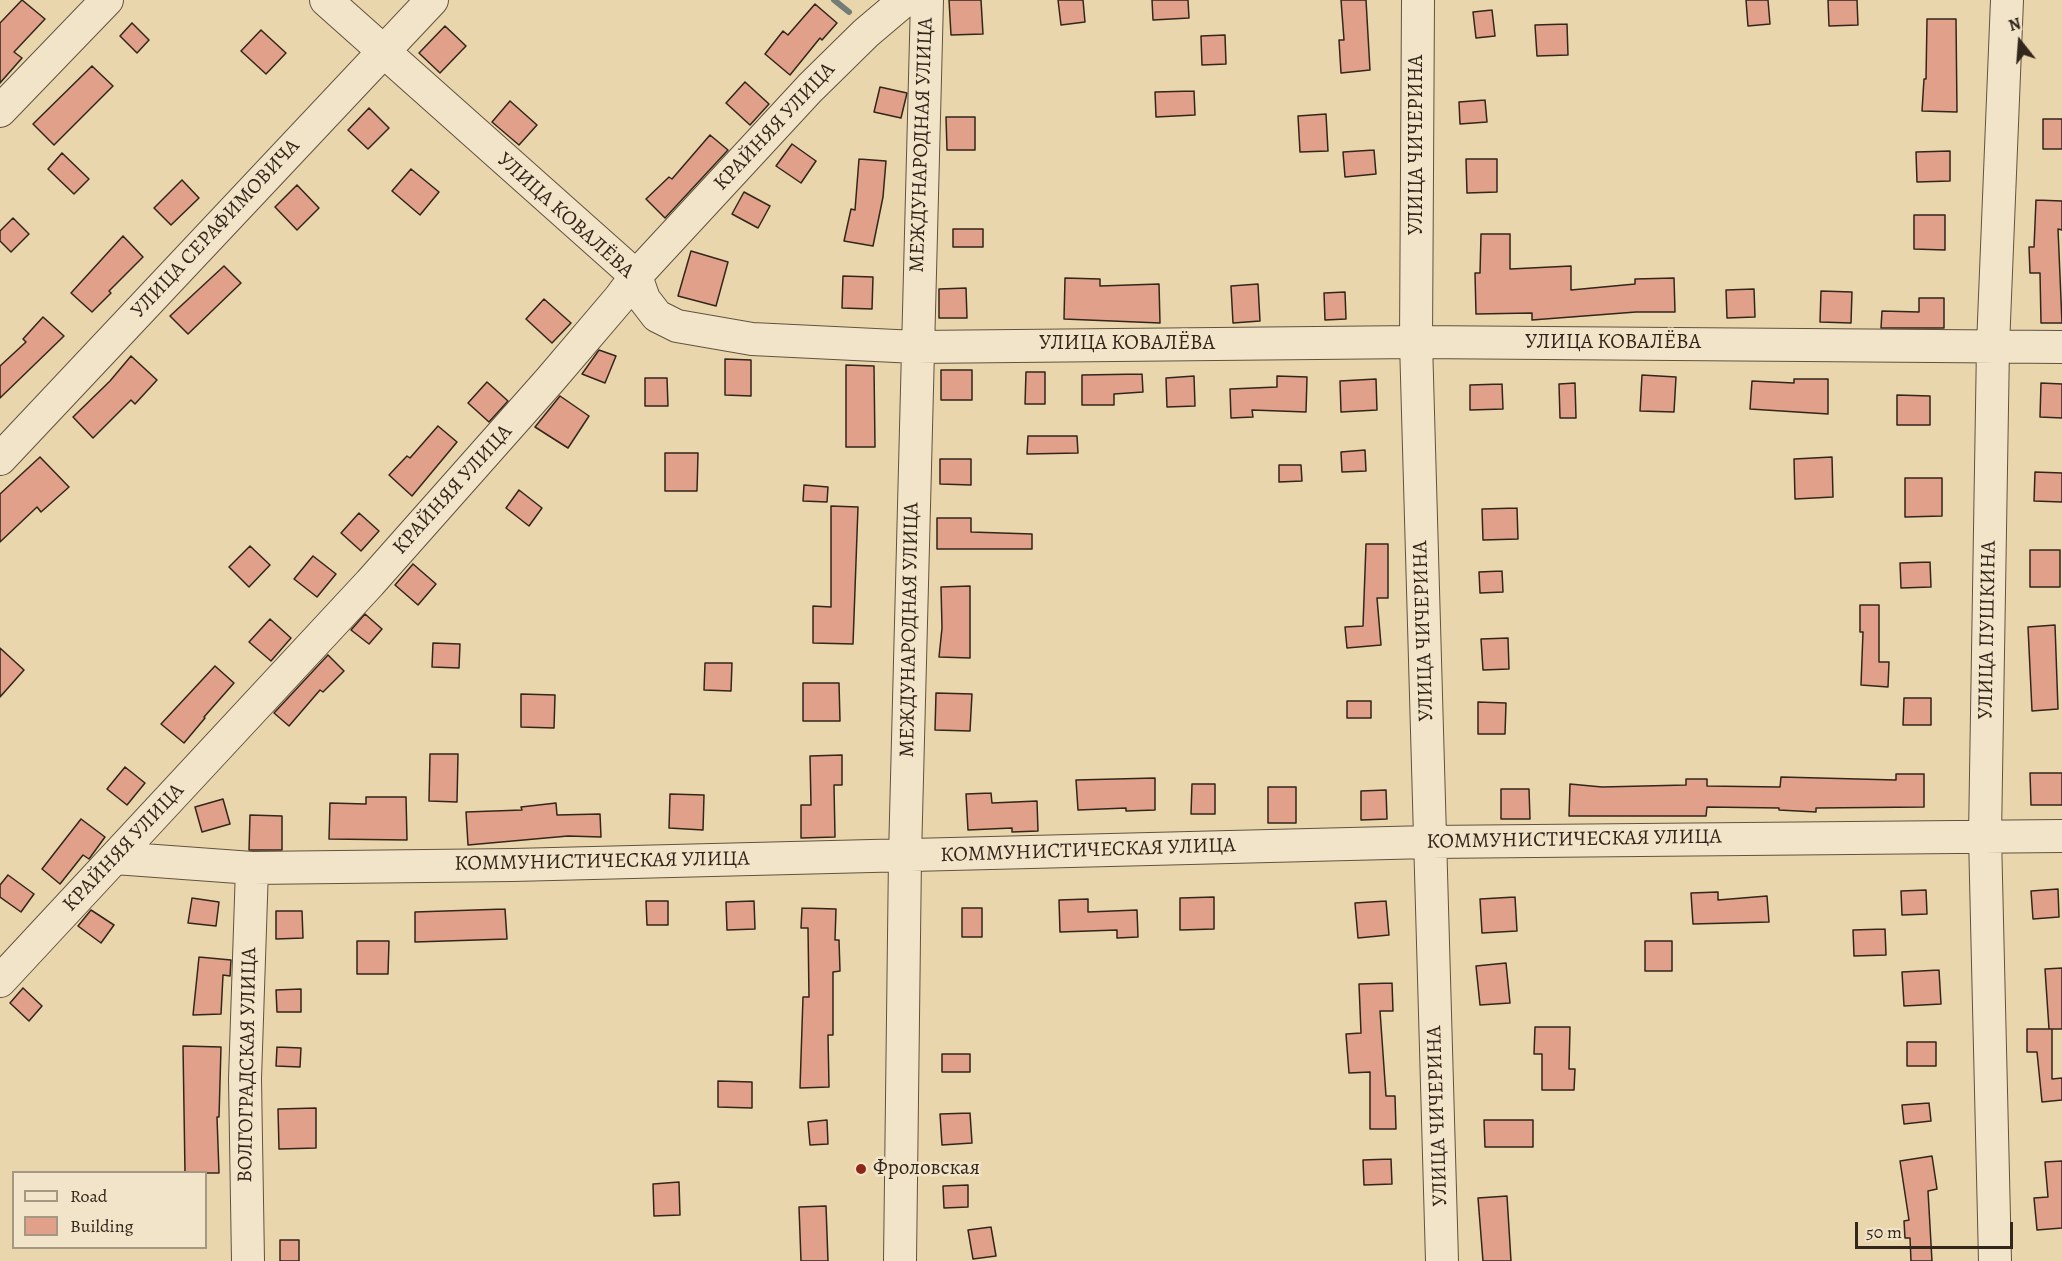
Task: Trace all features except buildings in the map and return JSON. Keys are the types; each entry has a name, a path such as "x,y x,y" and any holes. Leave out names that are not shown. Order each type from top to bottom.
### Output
{"street":[{"path":"0,111 107,0"},
{"name":"УЛИЦА КОВАЛЁВА","path":"326,0 636,276 644,299 657,316 677,326 752,339 916,347 1416,342 2062,347"},
{"name":"УЛИЦА СЕРАФИМОВИЧА","path":"0,459 432,0"},
{"name":"КРАЙНЯЯ УЛИЦА","path":"0,981 455,488 636,276 810,88 866,33 905,0"},
{"name":"МЕЖДУНАРОДНАЯ УЛИЦА","path":"900,1261 905,856 916,347 927,0"},
{"name":"УЛИЦА ЧИЧЕРИНА","path":"1418,0 1416,342 1442,1261"},
{"name":"УЛИЦА ПУШКИНА","path":"1995,1261 1985,836 1993,346 2007,0"},
{"name":"КОММУНИСТИЧЕСКАЯ УЛИЦА","path":"115,858 252,868 905,856 1429,842 2062,836"},
{"name":"ВОЛГОГРАДСКАЯ УЛИЦА","path":"248,1261 245,1079 252,868"}],"waterway":[{"path":"834,0 849,12"}],"place":[{"name":"Фроловская","path":"861,1169"}]}
